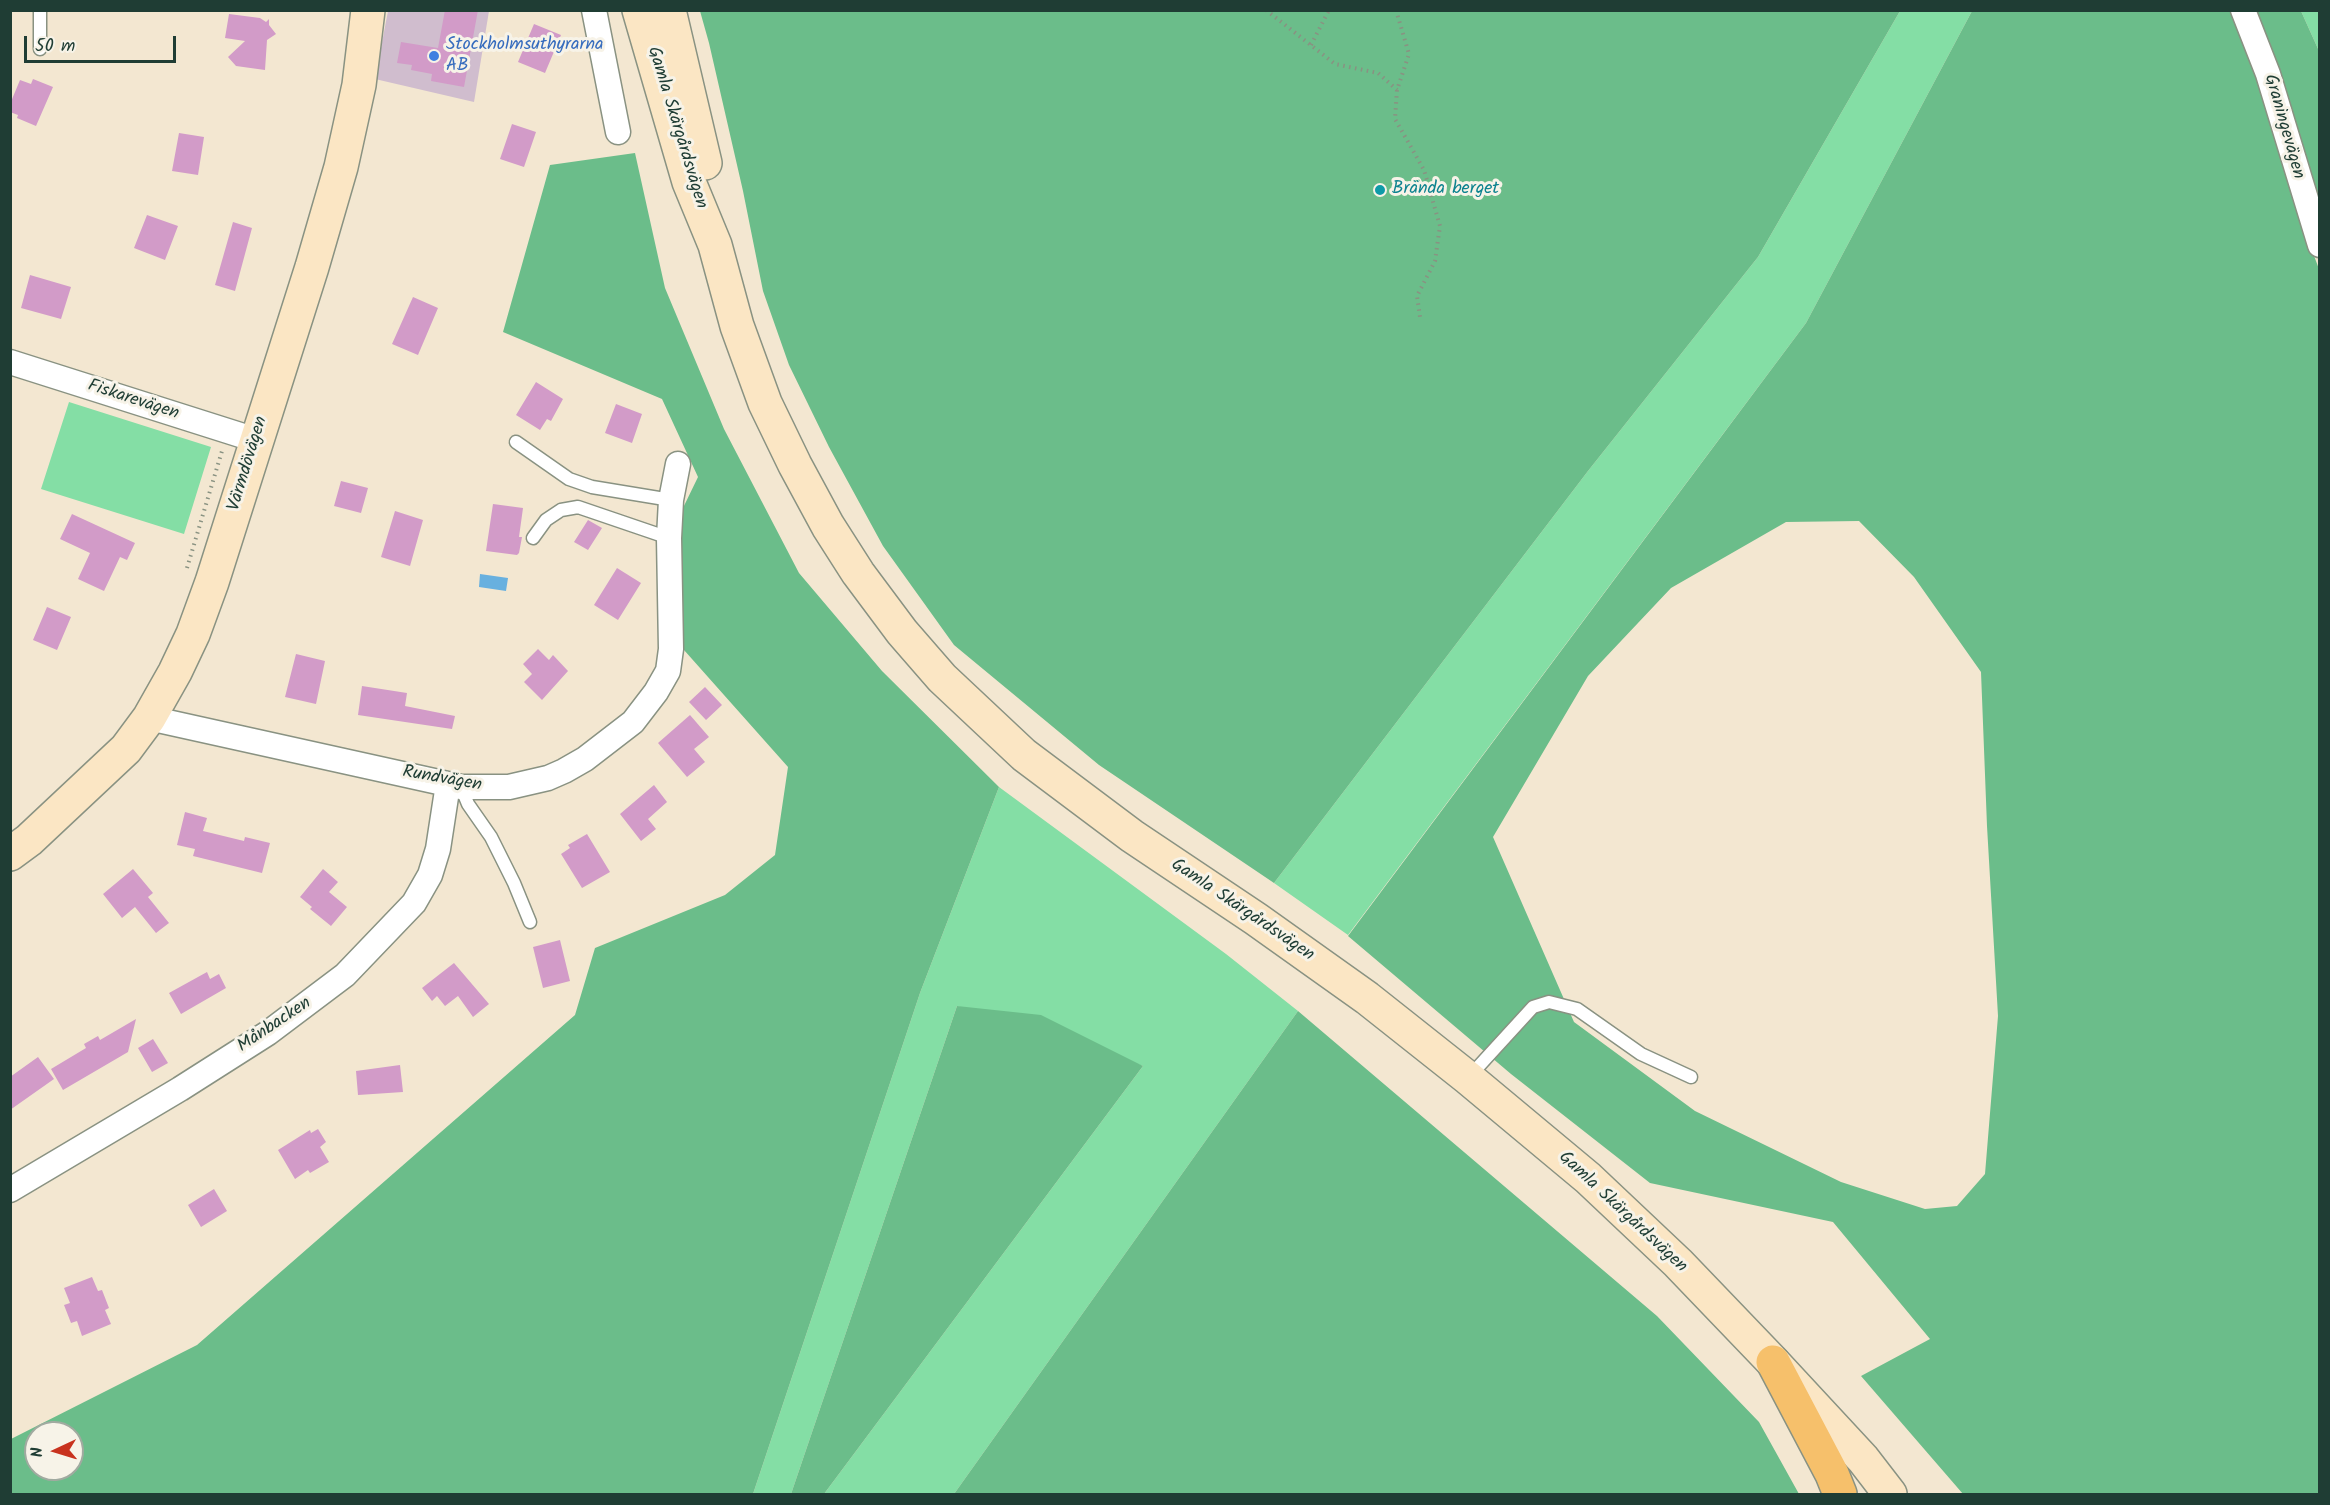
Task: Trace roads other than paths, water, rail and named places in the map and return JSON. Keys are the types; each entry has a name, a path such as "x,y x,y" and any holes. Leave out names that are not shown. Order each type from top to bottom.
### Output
{"highway":[{"path":"1773,1362 1832,1474 1840,1494"}],"main road":[{"name":"Värmdövägen","path":"10,854 29,840 126,749 148,718 175,672 193,634 212,582 312,267 341,167 359,85 368,10"},
{"name":"Gamla Skärgårdsvägen","path":"639,10 689,182 715,245 737,326 765,403 828,526 858,573 902,632 942,678 1024,754 1132,836 1256,919 1367,998 1588,1178 1678,1263 1773,1362 1863,1459 1890,1494"},
{"name":"Gamla Skärgårdsvägen","path":"669,10 708,178 715,245"}],"street":[{"path":"594,10 618,132"},
{"name":"Graningevägen","path":"2243,10 2268,74 2319,245"},
{"name":"Fiskarevägen","path":"10,362 256,440"},
{"name":"Rundvägen","path":"148,718 455,785 509,787 548,778 585,759 633,722 656,692 668,671 671,650 669,538 671,500 678,464"},
{"name":"Månbacken","path":"10,1190 180,1089 249,1045 309,1004 345,975 414,903 430,875 455,785"}],"lane":[{"path":"40,10 40,49"},
{"path":"516,442 569,479 592,487 671,500"},
{"path":"533,538 546,520 561,510 578,507 669,538"},
{"path":"455,785 491,837 530,922"},
{"path":"1468,1078 1533,1007 1549,1002 1576,1009 1641,1054 1690,1077"}],"water":[{"path":"480,574 508,578 506,591 479,587"}],"place":[{"name":"Stockholmsuthyrarna AB","path":"434,56"},
{"name":"Brända berget","path":"1380,190"}]}
